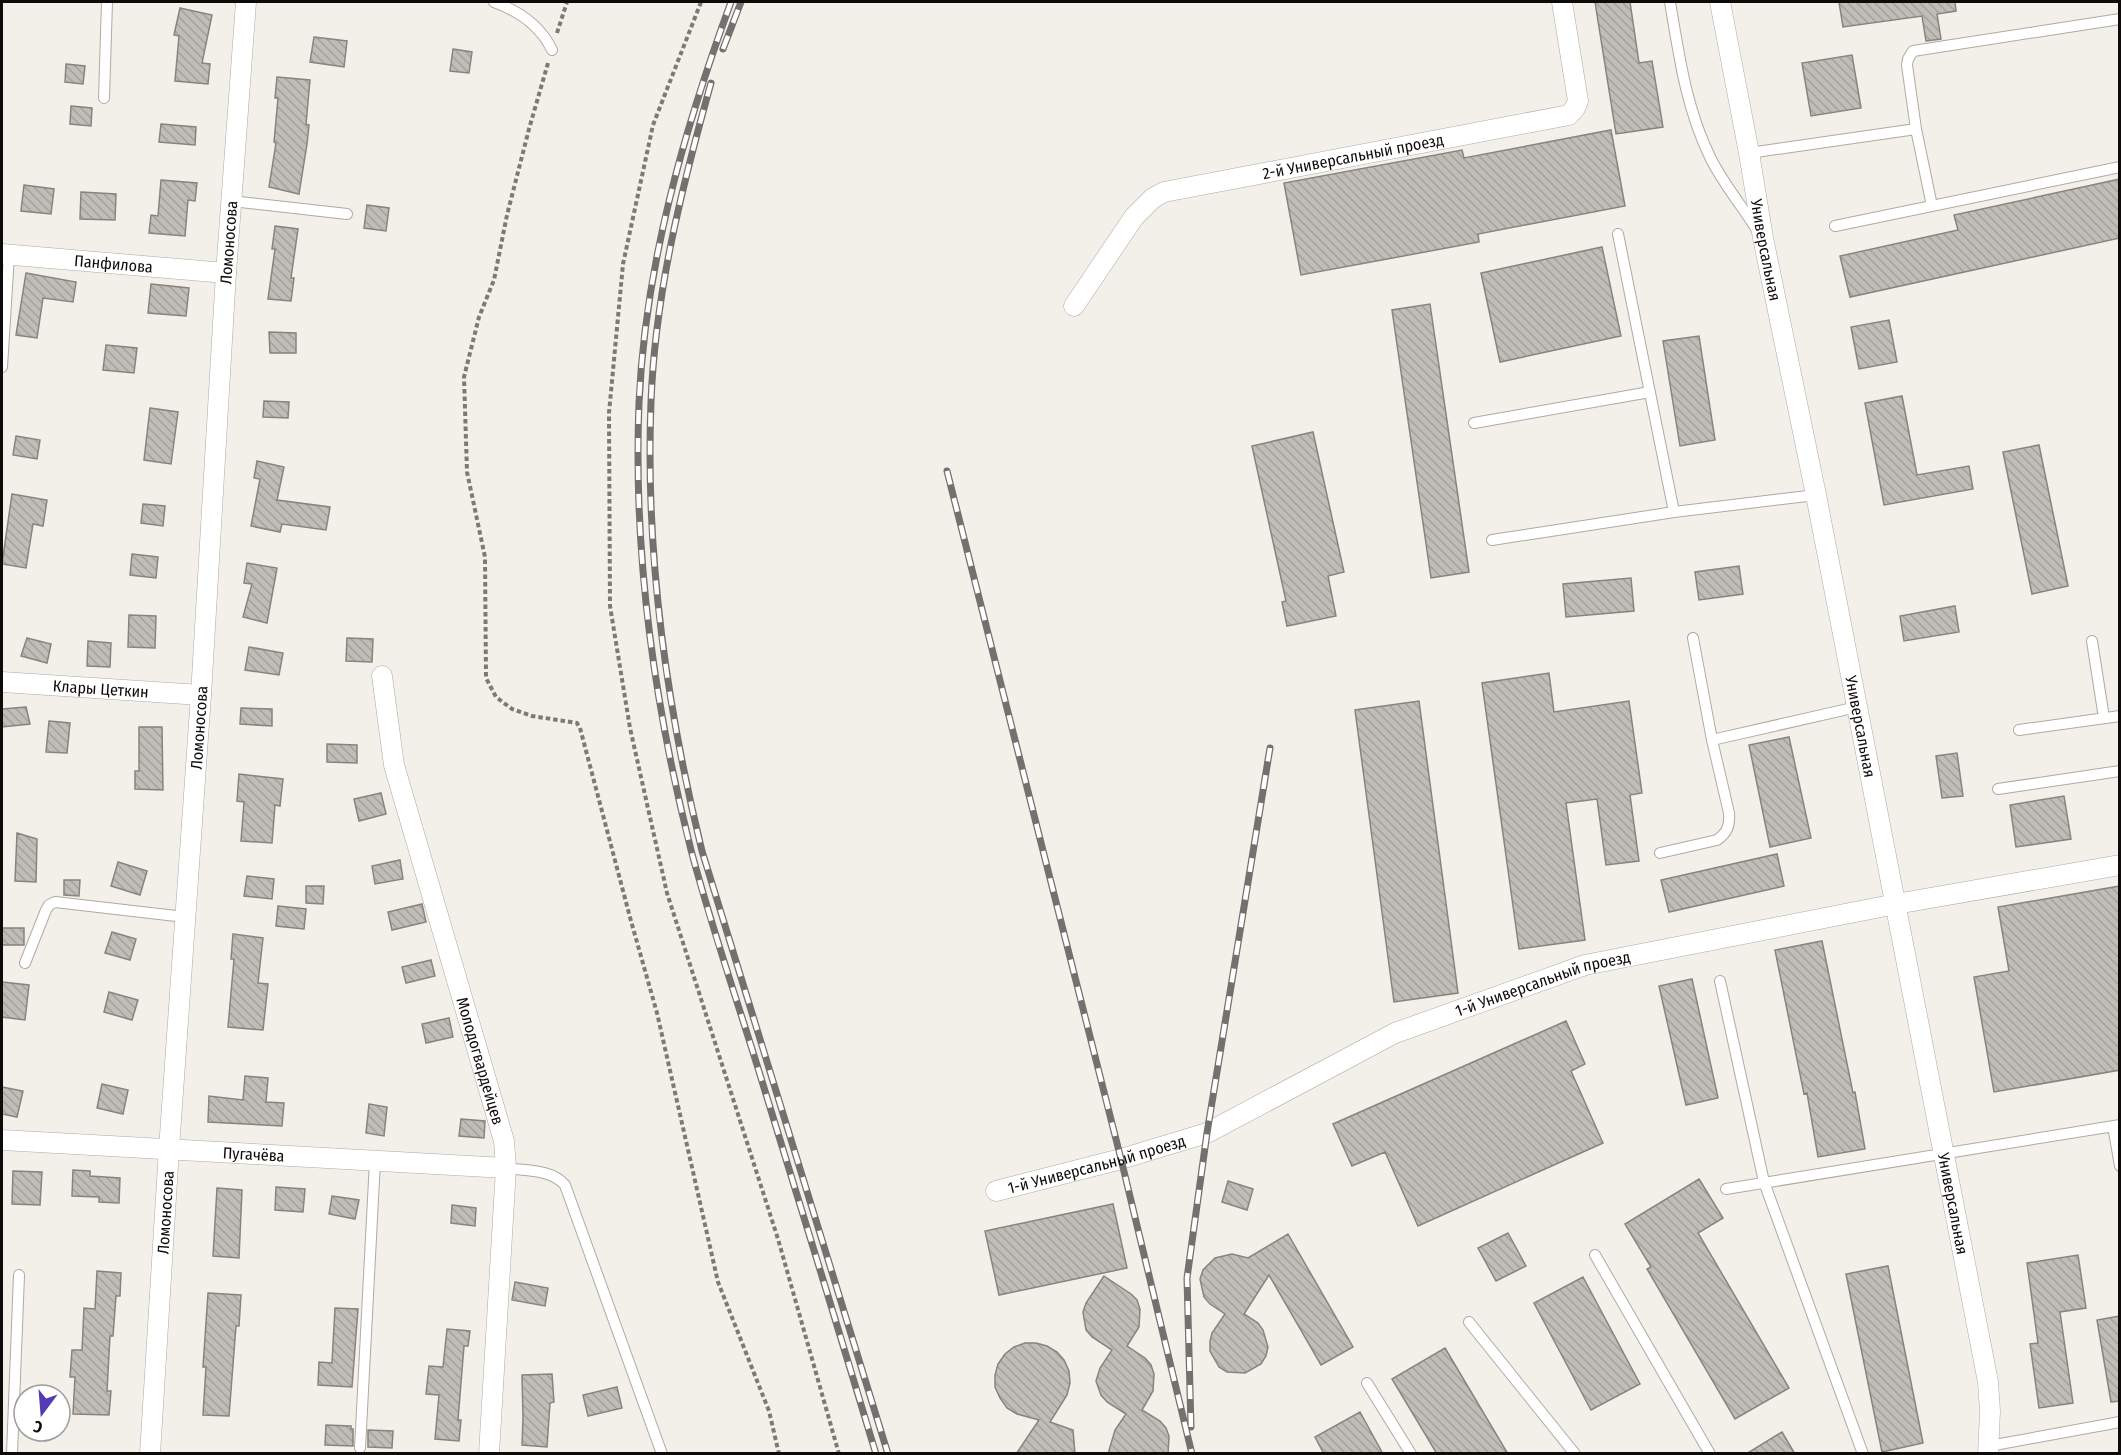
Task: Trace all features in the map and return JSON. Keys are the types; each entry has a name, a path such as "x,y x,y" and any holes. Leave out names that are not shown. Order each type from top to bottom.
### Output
{"street":[{"name":"Ломоносова","path":"150,1454 201,695 226,273 246,2"},
{"name":"2-й Универсальный проезд","path":"1074,306 1134,217 1153,198 1164,192 1569,115 1578,100 1562,2"},
{"name":"Универсальная","path":"1720,2 1749,153 1762,237 1816,495 1989,1382 1989,1450"},
{"name":"Панфилова","path":"5,254 226,273"},
{"name":"Молодогвардейцев","path":"382,676 394,765 504,1141 507,1168 489,1454"},
{"name":"Клары Цеткин","path":"2,682 201,695"},
{"name":"1-й Универсальный проезд","path":"996,1191 1207,1133 1395,1033 1585,965 1896,904 2120,865"},
{"name":"Пугачёва","path":"2,1140 507,1168"}],"lane":[{"path":"104,98 107,2"},
{"path":"494,2 522,14 546,38 552,50"},
{"path":"1670,2 1687,96 1700,134 1711,159 1762,237"},
{"path":"1932,206 1916,129 1908,65 1908,59 1913,51 2120,20"},
{"path":"1749,153 1916,129"},
{"path":"1835,226 2120,167"},
{"path":"231,201 347,214"},
{"path":"1618,234 1674,512"},
{"path":"2,367 5,254"},
{"path":"1474,423 1650,392"},
{"path":"1492,540 1674,512 1816,495"},
{"path":"1660,853 1717,840 1729,825 1729,813 1712,740 1693,638"},
{"path":"2092,641 2104,718"},
{"path":"1712,740 1857,707"},
{"path":"2019,730 2120,716"},
{"path":"1998,789 2120,771"},
{"path":"25,963 46,910 55,902 185,917"},
{"path":"1720,981 1764,1182 1863,1454"},
{"path":"1725,1189 2116,1125 2120,1166"},
{"path":"360,1448 375,1161"},
{"path":"507,1168 548,1174 565,1185 662,1454"},
{"path":"1595,1255 1710,1454"},
{"path":"12,1454 19,1275"},
{"path":"1468,1322 1575,1454"},
{"path":"1367,1383 1411,1454"},
{"path":"1989,1450 2120,1422"}],"path":[{"path":"567,2 529,129 507,215 494,280 479,317 464,377 467,472 484,557 486,678 496,697 512,709 532,717 577,723 580,728 657,1013 718,1281 769,1411 779,1454"},
{"path":"701,2 653,125 623,264 609,413 610,606 630,728 667,893 778,1239 839,1454"}],"building":[{"path":"1595,2 1630,2 1639,63 1652,61 1663,127 1616,134"},
{"path":"1839,2 1955,2 1956,11 1937,14 1941,39 1926,41 1922,16 1843,27"},
{"path":"180,8 212,15 202,63 210,64 208,84 175,81 179,36 174,35"},
{"path":"314,37 347,41 344,67 310,62"},
{"path":"453,49 472,52 469,73 450,71"},
{"path":"1852,55 1861,108 1811,116 1802,63"},
{"path":"66,64 85,66 83,84 65,82"},
{"path":"277,77 310,80 306,124 309,125 299,194 269,187 276,143 274,142 278,98 275,98"},
{"path":"71,106 92,108 91,126 70,124"},
{"path":"161,124 196,127 195,145 159,142"},
{"path":"1611,130 1625,206 1478,234 1479,242 1301,275 1284,183 1462,150 1464,158"},
{"path":"2120,179 2120,238 1850,297 1840,256 1958,230 1954,215"},
{"path":"161,180 197,183 195,201 188,200 185,236 149,233 151,215 158,216"},
{"path":"24,185 54,189 51,214 21,211"},
{"path":"81,192 116,194 115,220 80,219"},
{"path":"367,205 389,208 386,231 364,228"},
{"path":"275,226 298,229 291,278 294,278 291,301 268,299 275,249 272,249"},
{"path":"1602,247 1621,336 1500,362 1481,273"},
{"path":"26,273 76,282 73,302 43,298 37,338 16,335"},
{"path":"151,284 189,288 186,316 148,313"},
{"path":"1430,304 1469,572 1431,578 1392,310"},
{"path":"1889,320 1897,362 1859,369 1851,327"},
{"path":"269,332 296,333 296,353 270,353"},
{"path":"1699,336 1715,440 1680,446 1663,341"},
{"path":"106,345 137,348 134,373 103,370"},
{"path":"1902,396 1917,475 1969,466 1973,489 1884,505 1865,403"},
{"path":"264,401 289,402 288,418 263,417"},
{"path":"150,408 178,412 171,464 144,460"},
{"path":"1313,432 1344,572 1328,576 1336,616 1287,626 1282,602 1286,601 1252,446"},
{"path":"16,436 40,440 37,459 13,455"},
{"path":"2039,445 2068,586 2032,594 2003,452"},
{"path":"257,461 284,467 277,500 330,507 326,530 282,524 280,532 251,526 260,479 254,478"},
{"path":"12,494 47,500 43,526 33,524 26,568 2,564"},
{"path":"143,504 165,506 163,526 141,523"},
{"path":"132,554 158,557 156,578 130,575"},
{"path":"247,563 277,568 267,623 243,617 252,584 244,583"},
{"path":"1739,566 1743,594 1699,600 1695,572"},
{"path":"1631,578 1634,611 1566,617 1563,584"},
{"path":"1955,606 1959,632 1904,641 1900,616"},
{"path":"129,615 156,616 155,648 128,647"},
{"path":"27,638 51,644 47,663 21,656"},
{"path":"347,638 373,639 372,662 346,661"},
{"path":"88,641 111,643 110,667 87,666"},
{"path":"249,647 283,653 279,675 245,670"},
{"path":"1549,673 1554,712 1629,701 1642,793 1630,795 1639,861 1606,865 1597,799 1566,803 1585,940 1519,949 1482,683"},
{"path":"1419,701 1458,993 1394,1002 1355,710"},
{"path":"26,707 30,724 2,727 2,709"},
{"path":"241,708 272,709 272,726 240,724"},
{"path":"49,721 70,723 67,753 46,752"},
{"path":"139,727 162,727 163,790 135,789 135,771 139,771"},
{"path":"1789,737 1811,838 1770,847 1749,745"},
{"path":"327,744 357,745 357,763 327,762"},
{"path":"1957,753 1963,796 1942,798 1936,756"},
{"path":"239,774 283,779 280,806 275,805 272,843 241,841 244,802 237,801"},
{"path":"381,793 386,814 359,821 354,799"},
{"path":"2064,796 2071,839 2016,847 2010,805"},
{"path":"17,833 37,839 36,882 15,881"},
{"path":"1777,854 1784,886 1669,912 1661,880"},
{"path":"400,860 403,879 375,884 372,866"},
{"path":"118,862 147,871 140,895 111,886"},
{"path":"247,876 274,879 272,899 244,896"},
{"path":"64,880 80,880 79,896 64,895"},
{"path":"306,886 324,886 323,904 306,903"},
{"path":"2120,886 2120,1070 1994,1092 1974,977 2009,971 1998,907"},
{"path":"422,904 426,922 392,930 388,912"},
{"path":"278,906 306,909 304,929 276,926"},
{"path":"2,928 24,928 24,945 2,945"},
{"path":"112,932 136,939 130,960 105,953"},
{"path":"233,934 263,938 258,983 268,984 263,1030 228,1027 234,959 231,959"},
{"path":"1822,941 1865,1149 1818,1157 1807,1093 1804,1094 1775,950"},
{"path":"431,960 435,976 406,983 402,967"},
{"path":"1692,979 1718,1098 1686,1105 1659,986"},
{"path":"2,982 29,985 25,1020 2,1017"},
{"path":"109,992 138,1000 132,1020 104,1012"},
{"path":"449,1018 453,1037 426,1043 422,1024"},
{"path":"1566,1021 1585,1064 1571,1071 1603,1143 1418,1226 1385,1152 1352,1166 1333,1124"},
{"path":"245,1076 268,1078 266,1102 284,1103 282,1126 208,1122 209,1096 243,1100"},
{"path":"102,1084 128,1090 123,1114 97,1108"},
{"path":"2,1087 23,1091 17,1117 2,1114"},
{"path":"369,1104 387,1107 384,1136 366,1133"},
{"path":"461,1119 485,1121 484,1138 459,1136"},
{"path":"73,1170 90,1171 90,1176 120,1178 119,1203 99,1202 99,1197 72,1196"},
{"path":"13,1171 42,1172 40,1205 12,1204"},
{"path":"1699,1179 1723,1218 1698,1233 1789,1388 1735,1419 1647,1269 1651,1267 1625,1224"},
{"path":"1228,1181 1253,1189 1247,1210 1222,1202"},
{"path":"276,1187 305,1189 303,1212 275,1210"},
{"path":"217,1188 242,1190 239,1258 213,1256"},
{"path":"332,1196 359,1200 355,1219 329,1214"},
{"path":"1113,1204 1127,1268 999,1295 985,1231"},
{"path":"452,1205 476,1208 475,1226 451,1223"},
{"path":"1508,1233 1526,1266 1496,1281 1478,1248"},
{"path":"1288,1234 1353,1347 1321,1365 1269,1275 1244,1314 1258,1323 1263,1330 1268,1347 1266,1356 1261,1364 1245,1373 1227,1372 1219,1367 1210,1351 1212,1333 1225,1314 1204,1297 1200,1279 1203,1270 1215,1258 1232,1254 1248,1258"},
{"path":"2078,1255 2086,1308 2060,1312 2073,1403 2039,1408 2030,1344 2038,1343 2027,1263"},
{"path":"1888,1266 1923,1443 1882,1452 1846,1274"},
{"path":"97,1271 121,1273 120,1296 116,1296 113,1336 110,1336 107,1391 111,1391 109,1415 73,1414 75,1377 70,1377 72,1350 82,1350 84,1308 95,1309"},
{"path":"1104,1276 1137,1300 1140,1309 1139,1327 1127,1346 1151,1365 1154,1374 1153,1391 1142,1410 1160,1421 1166,1428 1169,1436 1168,1454 1108,1454 1115,1430 1126,1414 1107,1402 1101,1395 1096,1381 1100,1368 1112,1350 1092,1337 1086,1330 1083,1312 1086,1303"},
{"path":"1583,1277 1640,1384 1591,1410 1534,1303"},
{"path":"515,1282 548,1288 545,1306 512,1300"},
{"path":"208,1293 241,1295 239,1326 236,1326 229,1416 203,1415 206,1367 203,1367"},
{"path":"335,1308 358,1309 352,1387 318,1385 319,1362 332,1363"},
{"path":"2120,1316 2120,1401 2111,1402 2097,1320"},
{"path":"447,1329 470,1331 468,1346 464,1346 458,1420 461,1420 459,1441 435,1439 439,1395 426,1394 429,1366 443,1367"},
{"path":"1025,1343 1047,1346 1057,1352 1069,1371 1070,1383 1067,1395 1050,1422 1073,1430 1075,1454 1016,1454 1039,1420 1017,1414 1007,1408 995,1387 995,1375 998,1364 1005,1354"},
{"path":"1445,1348 1508,1454 1437,1454 1392,1379"},
{"path":"552,1374 554,1402 550,1403 547,1447 522,1445 522,1375"},
{"path":"617,1387 622,1408 588,1416 583,1395"},
{"path":"1360,1412 1383,1454 1324,1454 1315,1437"},
{"path":"326,1425 351,1426 353,1446 325,1445"},
{"path":"368,1430 393,1431 392,1448 368,1447"},
{"path":"1782,1432 1795,1454 1746,1454"}],"railway":[{"path":"731,2 683,149 658,249 649,300 639,403 639,516 643,572 666,740 691,850 876,1454"},
{"path":"723,49 741,2"},
{"path":"711,83 680,201 664,281 651,402 651,516 668,684 702,851 888,1454"},
{"path":"947,471 1121,1159 1192,1454"},
{"path":"1191,1427 1187,1278 1207,1133 1270,748"}]}
